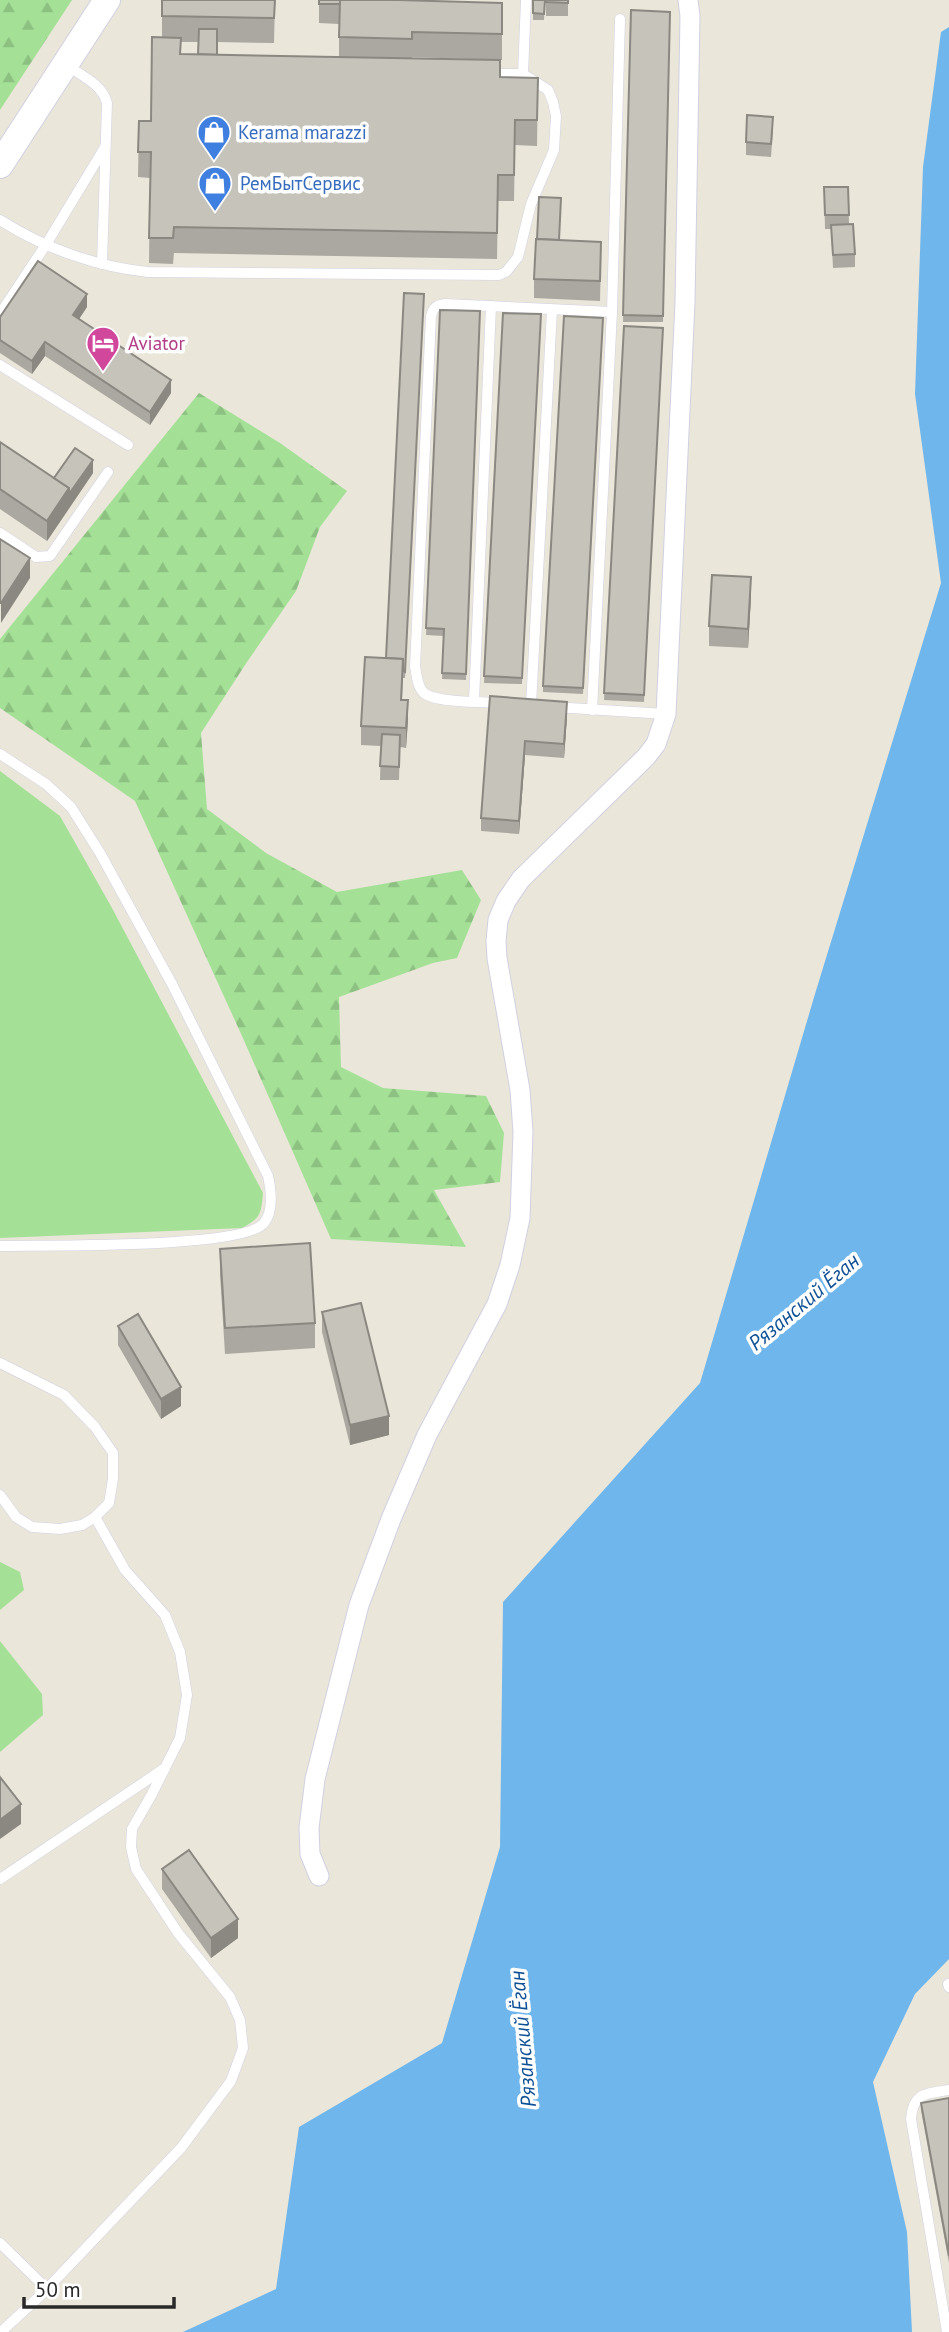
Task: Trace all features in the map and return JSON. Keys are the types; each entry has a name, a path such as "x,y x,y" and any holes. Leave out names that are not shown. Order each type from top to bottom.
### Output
{"main road":[{"path":"0,165 107,0"}],"street":[{"path":"318,1876 310,1854 309,1828 315,1779 359,1605 391,1519 427,1435 497,1304 510,1265 520,1218 523,1181 520,1090 497,958 498,920 506,901 521,879 646,757 656,744 666,714 685,302 690,16 688,0"}],"lane":[{"path":"523,75 526,0"},
{"path":"592,709 612,312 620,19"},
{"path":"66,65 97,86 105,94 107,103 102,264"},
{"path":"0,220 47,243 102,264 148,272 499,275 506,272 518,257 531,204 554,150 556,116 548,90 523,75 483,74"},
{"path":"0,314 47,243 107,143"},
{"path":"508,704 436,698 424,694 418,683 415,667 431,316 438,305 612,312"},
{"path":"474,701 491,306"},
{"path":"531,705 552,310"},
{"path":"0,365 128,445"},
{"path":"0,533 36,557 50,556 108,472"},
{"path":"520,705 666,714"},
{"path":"0,754 46,784 71,807 100,853 172,984 268,1176 271,1192 270,1208 264,1223 252,1232 225,1238 152,1243 0,1246"},
{"path":"0,1363 64,1395 95,1427 113,1453 109,1503 96,1517 82,1525 60,1530 32,1527 16,1517 0,1495"},
{"path":"1,2332 47,2289 181,2148 231,2081 243,2048 240,2021 230,1997 178,1933 136,1869 131,1847 132,1829 180,1738 187,1695 180,1652 165,1615 125,1570 96,1517"},
{"path":"0,1879 165,1768"},
{"path":"947,2332 911,2119 916,2099 926,2094 949,2090"},
{"path":"0,2243 47,2289"}],"green space":[{"path":"0,0 72,0 0,110"},
{"path":"199,393 280,443 347,491 320,527 296,591 201,733 207,809 266,853 337,892 462,870 481,900 457,958 433,963 339,997 341,1067 383,1088 486,1096 504,1133 500,1182 434,1190 466,1247 331,1239 135,801 0,708 0,639"},
{"path":"0,771 60,816 112,908 263,1193 259,1215 242,1228 0,1238"},
{"path":"0,1562 20,1572 24,1590 0,1610"},
{"path":"0,1641 42,1694 43,1715 0,1752"}],"water":[{"name":"Рязанский Ёган","path":"949,27 949,1959 915,1994 873,2082 907,2232 912,2332 183,2332 276,2289 299,2127 442,2043 500,1847 503,1602 700,1383 941,583 915,394 923,167 941,32"}],"building":[{"path":"162,0 275,0 274,18 162,16"},
{"path":"319,0 340,0 340,4 319,4"},
{"path":"340,0 502,3 502,34 412,32 412,39 339,37"},
{"path":"533,0 545,0 544,14 533,13"},
{"path":"568,0 568,3 546,2"},
{"path":"631,10 670,12 663,316 623,315"},
{"path":"199,29 217,29 217,55 198,54"},
{"path":"152,37 181,38 180,54 500,60 500,77 538,78 537,120 515,120 514,175 498,175 497,233 174,227 173,238 149,238 151,152 138,152 139,121 151,121"},
{"path":"747,115 773,117 771,144 746,142"},
{"path":"824,187 848,187 849,215 825,215"},
{"path":"539,197 561,198 559,240 537,239"},
{"path":"853,224 855,254 833,255 831,225"},
{"path":"536,239 601,242 600,281 534,279"},
{"path":"38,261 87,294 73,315 171,380 150,412 45,342 32,361 0,340 0,317"},
{"path":"404,293 424,294 405,672 403,659 386,658"},
{"path":"440,310 480,311 466,674 442,673 444,629 426,628"},
{"path":"503,313 541,314 522,678 484,676"},
{"path":"564,316 603,318 583,688 543,686"},
{"path":"624,326 663,328 644,695 604,693"},
{"path":"0,442 69,488 47,521 0,489"},
{"path":"75,448 93,460 69,494 69,488 54,478"},
{"path":"0,539 30,558 1,603 0,603"},
{"path":"712,575 751,577 748,629 709,626"},
{"path":"365,657 403,659 401,700 408,700 406,728 361,726"},
{"path":"490,696 567,702 564,744 525,741 519,821 481,818"},
{"path":"382,734 400,735 399,767 380,766"},
{"path":"310,1243 315,1323 225,1328 220,1249"},
{"path":"361,1303 389,1416 350,1425 322,1312"},
{"path":"138,1314 181,1387 161,1399 118,1326"},
{"path":"0,1777 21,1804 0,1820"},
{"path":"189,1850 238,1919 211,1938 162,1869"},
{"path":"949,2098 949,2256 921,2103"}],"place":[{"name":"Kerama marazzi","path":"214,162"},
{"name":"РемБытСервис","path":"215,213"},
{"name":"Aviator","path":"103,373"}]}
